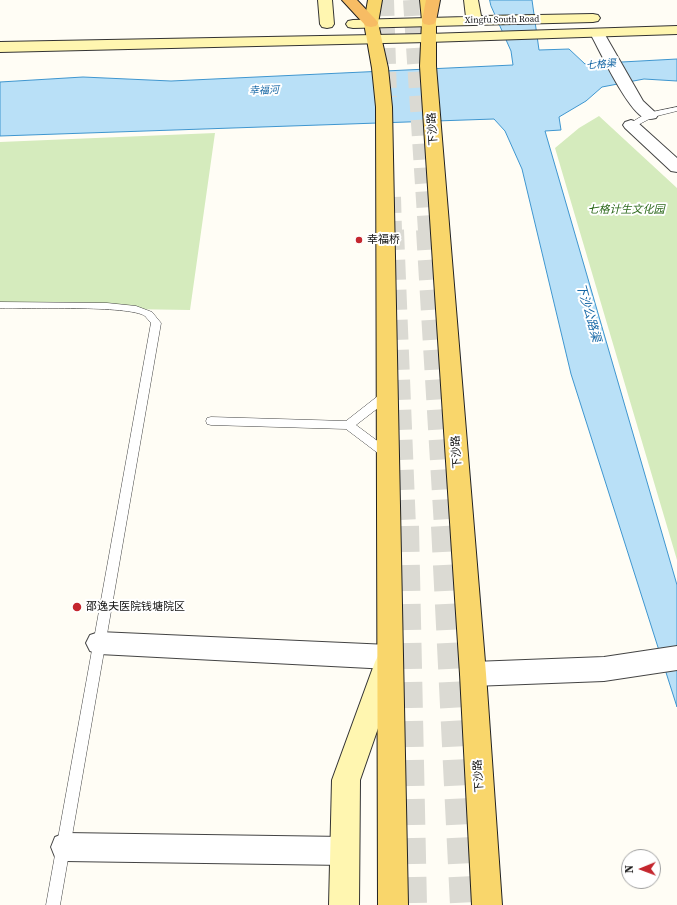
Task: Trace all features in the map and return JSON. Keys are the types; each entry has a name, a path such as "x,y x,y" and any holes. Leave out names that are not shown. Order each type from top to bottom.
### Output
{"highway":[{"path":"349,0 371,23"},
{"path":"429,21 433,0"}],"main road":[{"path":"325,0 327,24"},
{"path":"375,0 371,23 380,68 384,107 389,657 393,905"},
{"name":"下沙路","path":"427,0 429,21 428,66 473,674 487,905"},
{"path":"471,0 474,20"},
{"name":"Xingfu South Road","path":"311,24 605,17"},
{"name":"Xingfu South Road","path":"0,47 428,38 677,30"},
{"path":"0,34 66,32"},
{"path":"344,905 346,780 389,657"}],"street":[{"path":"597,32 637,104 650,116"},
{"path":"631,125 677,166"},
{"path":"99,643 389,657"},
{"path":"473,674 604,669 677,658"},
{"path":"64,848 345,851"}],"lane":[{"path":"631,125 650,116 675,111"},
{"path":"0,305 107,306 136,309 149,314 156,323 53,905"},
{"path":"348,425 387,395"},
{"path":"211,421 348,425 387,454"}],"green space":[{"name":"七格计生文化园","path":"599,116 677,188 677,560 555,148 579,128"},
{"path":"215,133 190,310 0,307 0,142"}],"water":[{"path":"490,0 532,0 539,50 569,49 585,64 677,59 677,81 644,79 602,87 586,101 559,117 561,130 545,131 677,585 677,707 571,374 522,169 505,131 494,119 0,136 0,82 83,77 171,81 513,65 511,51 491,6"}],"tunnel":[{"path":"386,0 389,97"},
{"path":"411,0 426,231"},
{"path":"393,197 394,231"},
{"path":"394,230 406,527"},
{"path":"426,230 444,527"},
{"path":"406,526 414,905"},
{"path":"444,526 463,905"}],"place":[{"name":"幸福桥","path":"359,240"},
{"name":"邵逸夫医院钱塘院区","path":"77,607"}],"water label":[{"name":"七格渠","path":"601,65"},
{"name":"幸福河","path":"264,91"},
{"name":"下沙公路渠","path":"588,313"}]}
